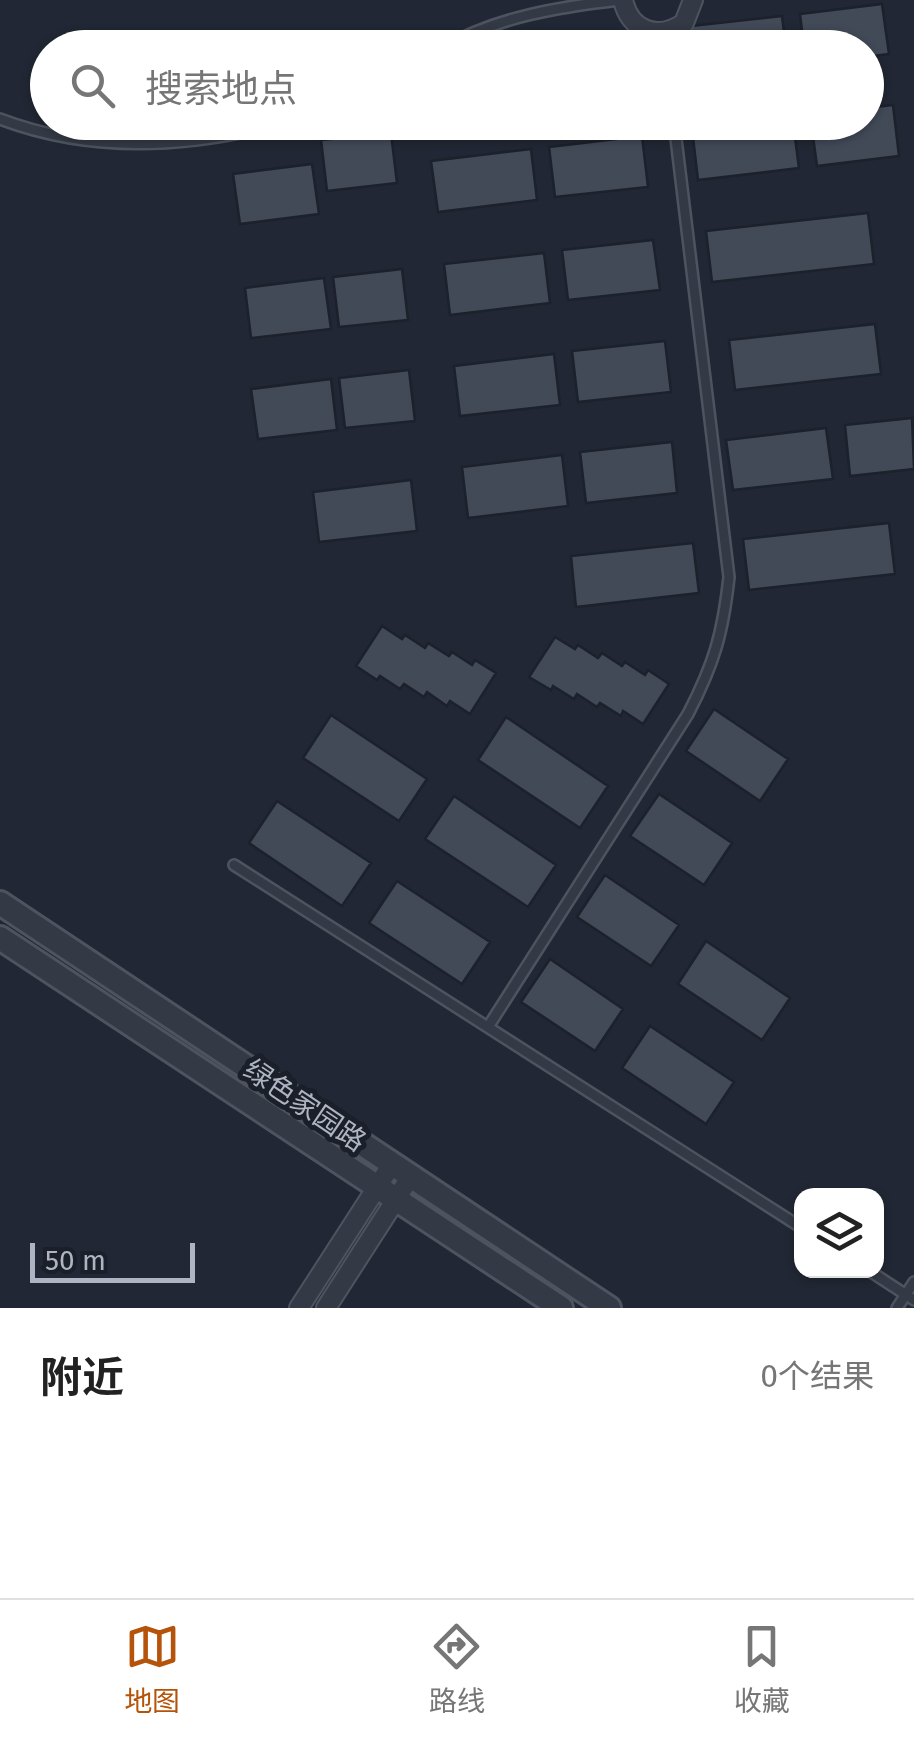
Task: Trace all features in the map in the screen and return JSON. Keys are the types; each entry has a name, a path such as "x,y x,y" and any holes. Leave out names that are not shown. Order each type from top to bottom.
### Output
{"street":[{"path":"621,0 631,21 644,30"},
{"path":"676,30 699,1"},
{"name":"绿色家园路","path":"0,903 609,1308"},
{"name":"绿色家园路","path":"0,938 561,1308"},
{"path":"299,1308 402,1170"},
{"path":"326,1308 386,1194"}],"lane":[{"path":"485,30 564,6 621,0"},
{"path":"0,118 30,130"},
{"path":"86,140 140,144 204,140"},
{"path":"488,1027 688,714 710,671 724,625 729,576 676,140"},
{"path":"234,865 794,1223"},
{"path":"880,1278 910,1298"},
{"path":"898,1308 910,1298 914,1282"}],"building":[{"path":"882,4 889,54 884,55 884,30 802,30 800,14"},
{"path":"782,16 784,30 682,30 682,27"},
{"path":"893,105 899,156 817,166 813,140 884,140 884,106"},
{"path":"321,140 392,140 397,183 327,191"},
{"path":"642,140 648,187 555,197 549,147"},
{"path":"693,140 795,140 799,168 698,180"},
{"path":"531,149 537,200 438,212 431,161"},
{"path":"312,164 319,214 240,224 233,174"},
{"path":"868,213 874,264 712,282 706,231"},
{"path":"653,240 660,290 568,300 562,250"},
{"path":"544,253 550,303 450,315 444,264"},
{"path":"402,269 408,320 339,327 333,277"},
{"path":"324,278 331,329 251,338 245,288"},
{"path":"875,324 881,374 735,390 729,340"},
{"path":"665,341 671,392 578,402 572,351"},
{"path":"554,354 560,405 460,416 454,366"},
{"path":"409,370 415,421 345,428 339,378"},
{"path":"331,379 337,430 258,439 251,389"},
{"path":"912,418 914,469 850,476 845,425"},
{"path":"826,428 833,479 733,490 726,440"},
{"path":"672,442 677,493 586,503 580,452"},
{"path":"562,455 568,506 468,518 462,467"},
{"path":"411,480 417,531 319,542 313,492"},
{"path":"889,523 895,574 749,590 743,539"},
{"path":"693,543 699,593 576,607 571,556"},
{"path":"382,626 402,639 405,635 425,648 428,643 472,665 475,660 496,673 470,714 450,701 447,706 427,692 424,697 404,684 400,689 380,676 377,680 356,666"},
{"path":"555,637 598,658 602,653 622,666 625,662 645,675 648,670 669,684 643,724 623,711 621,716 577,694 574,699 529,677"},
{"path":"714,709 788,759 760,801 686,751"},
{"path":"331,715 427,779 399,821 303,758"},
{"path":"506,717 608,786 580,828 478,760"},
{"path":"659,794 732,843 704,885 630,836"},
{"path":"454,796 556,865 528,907 425,839"},
{"path":"277,801 371,863 342,906 249,843"},
{"path":"605,875 679,925 651,966 577,917"},
{"path":"397,881 490,942 462,984 369,923"},
{"path":"706,941 790,998 762,1040 678,984"},
{"path":"550,959 623,1009 595,1051 521,1002"},
{"path":"650,1026 734,1082 706,1124 622,1068"}]}
